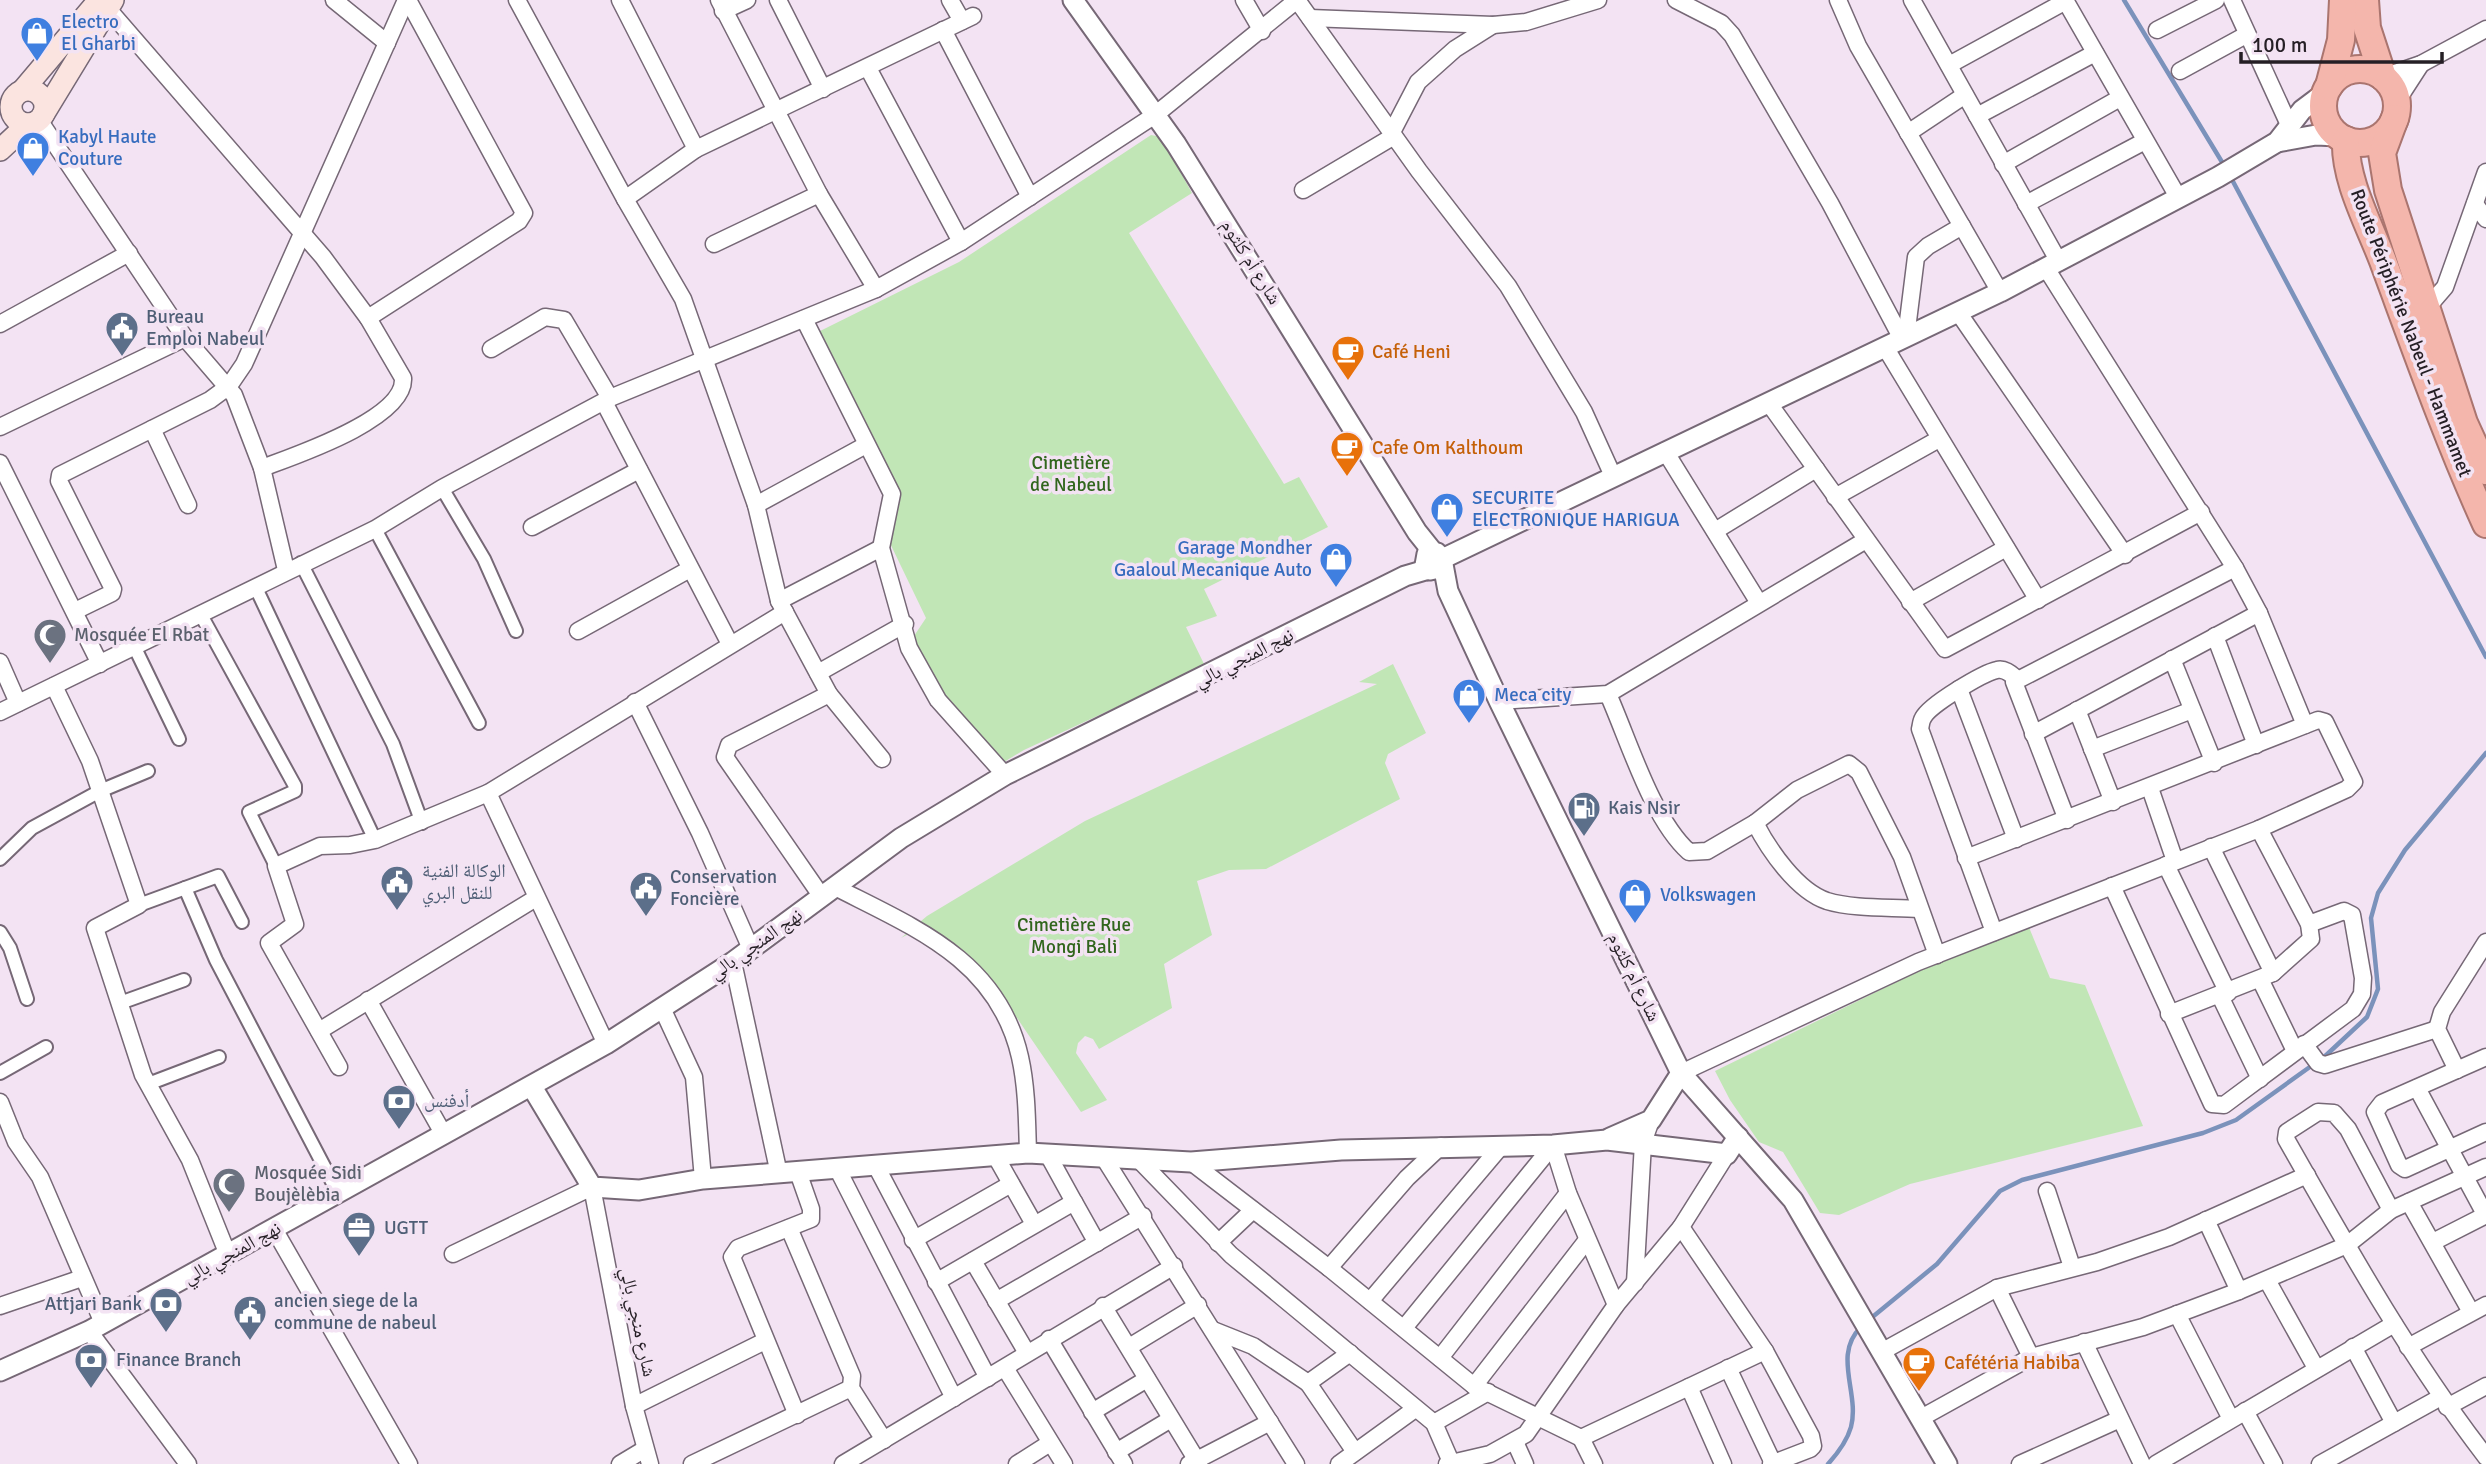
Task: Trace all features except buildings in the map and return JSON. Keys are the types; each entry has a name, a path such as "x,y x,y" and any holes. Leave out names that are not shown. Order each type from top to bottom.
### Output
{"highway":[{"path":"2343,0 2341,40 2327,89 2325,116 2342,138 2357,143 2380,137 2396,110 2395,92 2383,77 2367,28 2365,0"},
{"path":"2327,89 2348,71 2372,71 2383,77"},
{"name":"Route Périphérie Nabeul - Hammamet","path":"2396,110 2382,153 2384,169 2464,423 2486,471"},
{"name":"Route Périphérie Nabeul - Hammamet","path":"2342,138 2345,155 2372,233 2456,458 2486,524"}],"main road":[{"path":"11,102 105,2"},
{"path":"37,120 105,2"},
{"path":"0,150 37,120 45,108 41,96 36,92 11,102"},
{"path":"11,102 14,117 37,120"}],"street":[{"path":"334,0 387,43"},
{"path":"75,611 112,593 113,589 59,478 210,400 229,386 244,364 407,0"},
{"path":"368,318 519,221 524,213 407,0"},
{"path":"517,0 625,199 683,299 756,505 782,606 829,694 882,759"},
{"path":"620,0 696,149"},
{"path":"747,0 721,6 820,194 876,289"},
{"path":"778,0 823,89"},
{"path":"625,199 696,149 967,18 950,0"},
{"name":"شارع أم كلثوم","path":"1073,0 1154,115 1327,382 1417,532 1681,1073 1793,1200 1947,1464"},
{"path":"1244,0 1262,31"},
{"path":"0,712 375,528 442,488 607,400 705,357 876,289 961,242 1154,115 1262,31 1297,0 1393,134 1508,286 1584,411 1613,476"},
{"path":"1310,18 1493,25 1527,22 1598,0"},
{"path":"1676,0 1721,23 1732,35 1830,203 1898,341 1939,439 2038,600"},
{"path":"1838,0 1858,46 2000,292"},
{"path":"2157,30 2216,0"},
{"path":"2231,0 2284,134"},
{"path":"1915,1 2026,204 2053,265 2235,568 2259,613 2305,725"},
{"path":"1949,65 2066,1 2178,197"},
{"path":"105,2 323,257 368,318 403,379 401,393 348,435 262,468"},
{"path":"1303,190 1393,134 1418,82 1455,50 1493,25"},
{"path":"2383,77 2421,64 2486,29"},
{"path":"943,30 1030,197"},
{"path":"2180,71 2246,35"},
{"path":"1977,116 2095,52"},
{"path":"2396,110 2421,64"},
{"path":"868,68 961,242"},
{"path":"2284,134 2302,110 2327,89"},
{"path":"1908,134 1965,95"},
{"path":"2003,164 2120,98"},
{"path":"37,120 130,253 185,338 209,368 229,386 262,468 293,567 393,744 422,823"},
{"path":"2284,134 2342,138"},
{"name":"نهج المنجي بالي","path":"1,1369 96,1327 606,1044 733,962 901,838 1005,775 1432,561 2000,292 2237,167 2284,134"},
{"path":"2026,204 2145,141"},
{"path":"2426,309 2445,287 2486,172"},
{"path":"714,244 820,194"},
{"path":"2475,204 2486,219"},
{"path":"1898,341 1916,257 1928,246 1962,226"},
{"path":"0,324 130,253"},
{"path":"1958,312 2125,555"},
{"path":"491,349 545,317 556,316 564,320 730,644"},
{"path":"804,319 892,494 881,548 905,624 909,648 939,700 1005,775"},
{"path":"0,427 185,338"},
{"path":"1768,402 1946,649 2201,513"},
{"path":"152,429 188,505"},
{"path":"1835,497 1939,439"},
{"path":"756,505 866,445"},
{"path":"1665,452 1759,603"},
{"path":"0,463 100,664"},
{"path":"532,527 639,470"},
{"path":"1714,531 1816,470"},
{"path":"442,488 484,559 516,631"},
{"path":"375,528 479,723"},
{"path":"1499,701 1608,694 1866,540"},
{"path":"276,866 320,846 350,845 375,840 422,823 488,793 730,644 782,606 881,548"},
{"path":"1910,601 2006,548"},
{"path":"2067,820 2014,687 2017,679 2235,568"},
{"path":"578,631 690,569"},
{"path":"256,588 375,840"},
{"path":"2033,734 2259,613"},
{"path":"201,615 295,786 295,791 249,812 276,866 295,924 268,943 339,1067"},
{"path":"818,673 905,624"},
{"path":"2215,636 2256,745"},
{"path":"135,648 179,738"},
{"path":"2172,659 2214,762"},
{"path":"0,662 18,703"},
{"path":"1994,932 1920,729 1928,711 1959,689 1996,670 2004,670 2017,679"},
{"path":"54,686 90,761 139,905"},
{"path":"1959,689 2016,839"},
{"path":"829,694 729,745 725,757 829,892 955,952 995,997 1010,1025 1020,1058 1037,1153 1073,1202 1097,1243"},
{"path":"1608,694 1661,815 1673,838 1689,852 1707,851 1755,823 1797,790 1849,764 1859,772 1902,857 1937,955"},
{"path":"635,702 700,833 751,949"},
{"path":"2077,710 2113,802"},
{"path":"2092,749 2192,710"},
{"path":"1635,1283 1643,1143 1651,1120 1681,1073 1937,955 2259,829 2353,785 2353,779 2325,722 2318,720 1966,858"},
{"path":"0,859 32,828 100,790 148,771"},
{"path":"2150,788 2171,863 2260,1079"},
{"path":"488,793 606,1044"},
{"path":"1755,823 1772,855 1815,895 1829,901 1919,909"},
{"path":"2169,1014 2224,995 2266,976 2308,944 2312,931 2259,829"},
{"path":"2211,848 2266,976 2306,1052 2325,1065 2437,1029"},
{"path":"228,1255 190,1160 148,1084 95,928 139,905 218,876 242,922"},
{"path":"2112,886 2212,1104 2224,1105 2260,1079 2306,1052 2353,1009 2362,994 2363,978 2357,927 2349,911 2309,924"},
{"path":"185,888 216,960 338,1193"},
{"path":"319,1031 536,898"},
{"path":"0,932 10,948 27,999"},
{"path":"2457,1070 2437,1029 2442,1012 2486,942"},
{"path":"733,962 789,1173 813,1214 808,1221 738,1248 732,1257 797,1415"},
{"path":"120,1003 184,980"},
{"path":"368,1000 444,1135"},
{"path":"662,1008 694,1077 703,1179"},
{"path":"0,1073 47,1047"},
{"path":"148,1084 219,1057"},
{"path":"2486,1057 2382,1103 2375,1112 2399,1165 2405,1169 2486,1132"},
{"path":"532,1087 592,1187"},
{"path":"2417,1088 2486,1215 2433,1242"},
{"path":"0,1102 16,1142 40,1177 82,1278 96,1327 188,1464"},
{"path":"2391,1210 2348,1129 2334,1113 2318,1112 2286,1134 2347,1245 2408,1347 2444,1402 2486,1457"},
{"path":"1607,1140 1651,1120"},
{"path":"1140,1161 1218,1243 1434,1423 1449,1463 1490,1454 1516,1442 1539,1418 1616,1305 1681,1227 1738,1137"},
{"path":"453,1254 592,1187 639,1190 703,1179 875,1164 1037,1153 1191,1162 1341,1150 1553,1145 1607,1140 1727,1154"},
{"path":"1370,1301 1502,1145"},
{"path":"1553,1145 1568,1192 1616,1305"},
{"path":"1404,1328 1553,1145"},
{"path":"1329,1268 1407,1178 1441,1146"},
{"path":"995,1156 1034,1224"},
{"path":"1104,1158 1143,1216 1296,1464"},
{"path":"1191,1162 1481,1389 1581,1438 1594,1464"},
{"path":"875,1164 988,1378"},
{"path":"1921,1418 2031,1357 2177,1314 2267,1280 2347,1245 2391,1210 2486,1167"},
{"path":"837,1168 954,1398"},
{"path":"1883,1352 1997,1289 2129,1251 2307,1175"},
{"path":"913,1240 1011,1184"},
{"name":"شارع منجي بالي","path":"592,1187 634,1406 647,1457"},
{"path":"2047,1191 2072,1267"},
{"path":"1440,1358 1568,1192"},
{"path":"936,1282 1073,1202"},
{"path":"2408,1347 2479,1309 2409,1202"},
{"path":"1218,1243 1253,1210"},
{"path":"996,1301 1143,1216"},
{"path":"2206,1220 2239,1291"},
{"path":"1681,1227 1765,1351 1813,1442 1810,1449 1772,1464 1728,1368"},
{"path":"789,1228 852,1376 851,1388 884,1440"},
{"path":"274,1229 410,1464"},
{"path":"1434,1423 1481,1389 1587,1240"},
{"path":"973,1261 1027,1353"},
{"path":"843,1464 867,1458 884,1440 1103,1306 1174,1266"},
{"path":"0,1306 82,1278"},
{"path":"2267,1280 2316,1368"},
{"path":"1997,1289 2031,1357"},
{"path":"1129,1347 1198,1305"},
{"path":"1103,1306 1195,1463 1270,1422"},
{"path":"2177,1314 2238,1415 2274,1464"},
{"path":"2157,1464 2316,1368 2395,1324"},
{"path":"1213,1330 1253,1346 1308,1383 1355,1452"},
{"path":"1049,1339 1120,1458 1171,1419"},
{"path":"634,1406 765,1341"},
{"path":"2084,1342 2142,1464"},
{"path":"2353,1347 2394,1423"},
{"path":"1581,1438 1765,1351"},
{"path":"1308,1383 1350,1353"},
{"path":"1005,1368 1064,1464"},
{"path":"1092,1412 1147,1379"},
{"path":"2325,1463 2394,1423 2486,1386"},
{"path":"1689,1387 1723,1464"},
{"path":"692,1464 851,1388"},
{"path":"1339,1464 1415,1409"},
{"path":"2020,1464 2120,1419"},
{"path":"1516,1442 1525,1464"},
{"path":"1017,1464 1051,1443"},
{"path":"620,1464 647,1457"}],"green space":[{"name":"Cimetière de Nabeul","path":"1151,135 1161,137 1192,193 1129,233 1284,484 1299,477 1328,527 1204,589 1217,616 1186,627 1205,666 1024,750 999,765 933,688 917,645 910,642 926,618 886,535 896,497 812,335 959,262"},
{"name":"Cimetière Rue Mongi Bali","path":"1393,664 1426,733 1388,754 1385,763 1400,799 1266,869 1229,870 1197,881 1212,935 1164,964 1172,1008 1099,1049 1093,1039 1085,1036 1078,1043 1076,1053 1107,1100 1081,1112 1017,1018 963,954 924,926 901,938 927,916 1085,821 1377,684 1359,682"},
{"path":"2028,925 2050,978 2085,985 2143,1126 1910,1184 1839,1215 1820,1213 1783,1152 1759,1142 1730,1100 1715,1071 1921,970"}],"waterway":[{"path":"2124,0 2225,167"},
{"path":"2229,174 2486,657"},
{"path":"2322,1059 2367,1017 2378,989 2371,918 2378,893 2405,850 2486,753"},
{"path":"1870,1319 1937,1264 2000,1191 2022,1180 2203,1133 2236,1120 2314,1064"},
{"path":"1828,1464 1842,1447 1851,1427 1853,1414 1848,1350 1861,1327"}],"place":[{"name":"Electro El Gharbi","path":"37,63"},
{"name":"Kabyl Haute Couture","path":"33,178"},
{"name":"Bureau Emploi Nabeul","path":"122,358"},
{"name":"Café Heni","path":"1348,382"},
{"name":"Cafe Om Kalthoum","path":"1347,478"},
{"name":"SECURITE ElECTRONIQUE HARIGUA","path":"1447,539"},
{"name":"Garage Mondher Gaaloul Mecanique Auto","path":"1336,589"},
{"name":"Mosquée El Rbat","path":"50,665"},
{"name":"Meca city","path":"1469,725"},
{"name":"Kais Nsir","path":"1584,838"},
{"name":"الوكالة الفنية للنقل البري","path":"397,912"},
{"name":"Conservation Foncière","path":"646,918"},
{"name":"Volkswagen","path":"1635,925"},
{"name":"أدفنس","path":"399,1131"},
{"name":"Mosquée Sidi Boujèlèbia","path":"229,1214"},
{"name":"UGTT","path":"359,1258"},
{"name":"Attjari Bank","path":"166,1334"},
{"name":"ancien siege de la commune de nabeul","path":"250,1342"},
{"name":"Finance Branch","path":"91,1390"},
{"name":"Cafétéria Habiba","path":"1919,1393"}]}
